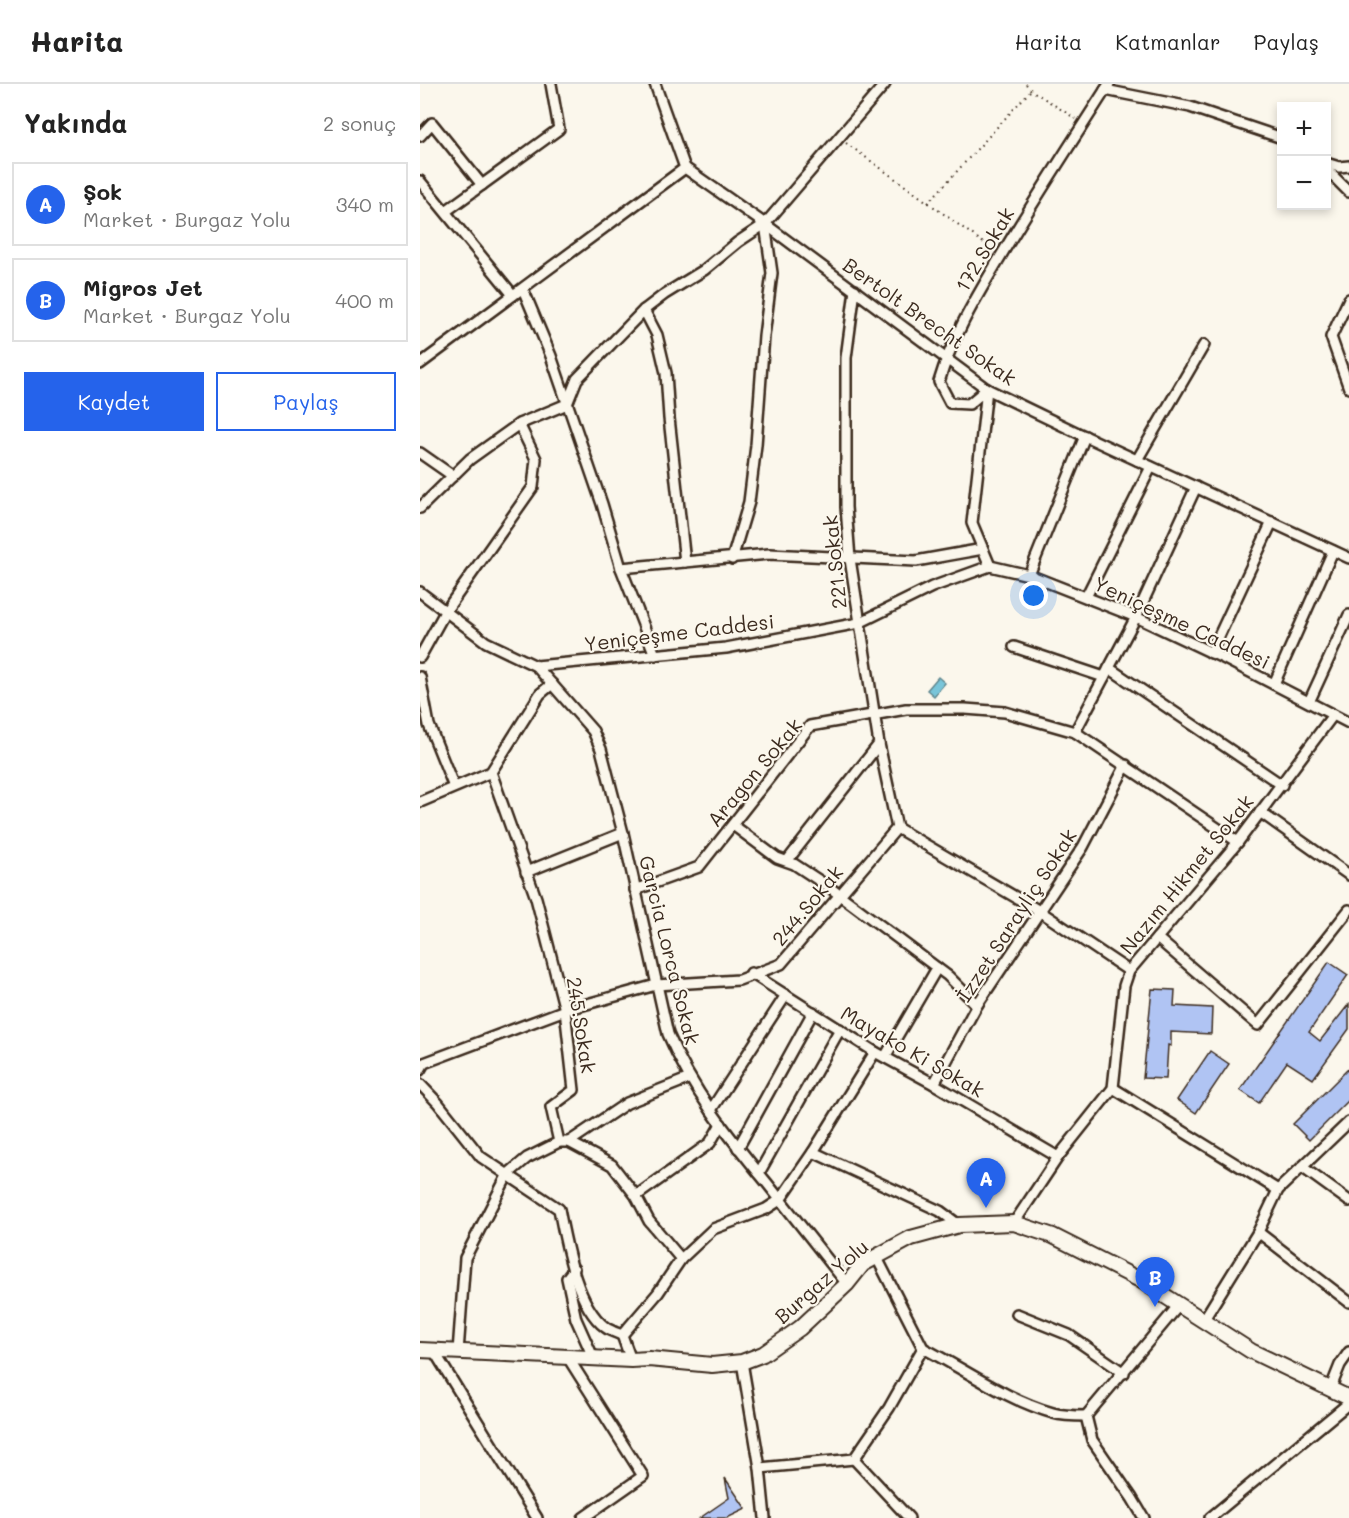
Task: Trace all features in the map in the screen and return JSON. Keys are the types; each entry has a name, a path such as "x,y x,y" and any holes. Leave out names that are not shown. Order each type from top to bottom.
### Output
{"street":[{"path":"446,211 559,129 551,84"},
{"path":"420,364 685,168 655,84"},
{"path":"420,508 470,459 519,424 567,404 577,379 644,310 704,270 738,242 765,224 885,84"},
{"path":"1107,87 1190,107 1277,137"},
{"name":"172.Sokak","path":"987,389 969,404 950,403 939,382 946,358 973,303 1107,87"},
{"path":"420,136 432,123 482,185"},
{"path":"1331,165 1339,167 1349,166"},
{"name":"Bertolt Brecht Sokak","path":"685,168 765,224 987,389 1349,558"},
{"path":"1331,174 1349,192"},
{"path":"420,181 513,295"},
{"path":"732,559 749,502 756,445 771,273 765,224"},
{"path":"523,289 550,356 602,504 621,568 655,655"},
{"name":"221.Sokak","path":"855,290 846,358 846,507 850,559 879,744 897,828"},
{"path":"1349,299 1331,337 1349,388"},
{"path":"644,310 657,335 666,373 685,562"},
{"path":"1137,460 1204,345"},
{"path":"987,389 972,523 990,566"},
{"path":"420,657 445,612 533,487 536,459 519,424"},
{"path":"1029,575 1085,436"},
{"path":"420,453 453,476"},
{"path":"1086,597 1151,467"},
{"path":"1075,732 1136,617 1196,487"},
{"path":"1211,653 1272,522"},
{"path":"621,568 769,554 916,561 983,549"},
{"path":"1274,684 1333,550"},
{"name":"Yeniçeşme Caddesi","path":"536,666 726,648 859,623 932,587 990,566 1029,575 1136,617 1349,723"},
{"path":"420,592 486,642 536,666"},
{"path":"1309,702 1349,615"},
{"path":"1014,647 1107,672 1282,785"},
{"name":"Garcia Lorca Sokak","path":"536,666 593,731 601,749 623,833 668,1034 678,1059 738,1148 847,1284"},
{"path":"420,677 425,727 454,788"},
{"path":"420,802 490,772 540,694 552,684"},
{"name":"Aragon Sokak","path":"635,890 699,867 810,726 906,709 1005,712 1075,732 1238,842"},
{"name":"Nazım Hikmet Sokak","path":"1113,1088 1124,986 1129,971 1238,842 1333,715"},
{"path":"787,861 879,744"},
{"name":"İzzet Sarayliç Sokak","path":"934,1084 977,1005 1083,848 1126,765"},
{"name":"245.Sokak","path":"490,772 536,898 565,1010 574,1090 551,1107 564,1142"},
{"path":"1260,812 1349,875"},
{"path":"733,825 777,858 794,864 839,895 937,968 977,1005"},
{"path":"897,828 1041,912 1129,971"},
{"name":"244.Sokak","path":"420,1070 424,1063 565,1010 656,985 739,980 752,973 781,964 897,828"},
{"path":"526,872 623,833"},
{"path":"1157,938 1258,1025 1349,910"},
{"path":"885,1057 937,968"},
{"name":"Mayako Ki Sokak","path":"752,973 875,1052 1058,1157"},
{"path":"711,1110 786,995"},
{"path":"738,1148 813,1012"},
{"path":"759,1173 840,1029"},
{"path":"622,1335 658,1293 681,1259 713,1229 766,1209 780,1200 813,1152 875,1052"},
{"path":"458,1352 465,1258 508,1174 527,1158 564,1142 627,1103 690,1078"},
{"path":"420,1084 481,1156 559,1209 584,1303 605,1328 622,1335 631,1360"},
{"path":"1014,1224 1058,1157 1113,1088 1278,1190"},
{"path":"1203,1321 1258,1232 1278,1190 1349,1122"},
{"path":"636,1196 710,1143 722,1124"},
{"path":"564,1142 612,1165 636,1196 649,1221 681,1259"},
{"path":"813,1152 940,1211 959,1226"},
{"path":"1302,1167 1349,1201"},
{"name":"Burgaz Yolu","path":"427,1351 649,1359 712,1365 742,1362 763,1354 800,1328 847,1284 863,1264 911,1238 959,1226 1014,1224 1053,1236 1140,1280 1251,1351 1349,1398"},
{"path":"1258,1232 1349,1302"},
{"path":"876,1256 923,1348 960,1366 1003,1393 1054,1414 1086,1416"},
{"path":"574,1269 567,1278 576,1319 594,1357"},
{"path":"1086,1416 1179,1305"},
{"path":"1017,1314 1069,1335 1124,1373"},
{"path":"854,1459 889,1408 923,1348"},
{"path":"427,1351 537,1518"},
{"path":"1330,1390 1340,1365 1349,1352"},
{"path":"567,1356 643,1476 583,1518"},
{"path":"742,1362 760,1468 765,1518"},
{"path":"1210,1518 1349,1403"},
{"path":"1086,1416 1092,1440 1127,1489 1144,1518"},
{"path":"760,1468 854,1459"},
{"path":"854,1459 909,1518"}],"path":[{"path":"1026,84 1031,90 1083,123"},
{"path":"928,203 1031,90"},
{"path":"839,138 1001,256"}],"water":[{"path":"938,677 945,683 934,696 927,690"}],"building":[{"path":"1329,962 1348,975 1309,1032 1320,1041 1349,1004 1349,1029 1313,1079 1287,1062 1259,1103 1240,1090"},
{"path":"1152,989 1175,990 1174,1006 1212,1008 1211,1034 1171,1032 1166,1079 1143,1078"},
{"path":"1210,1051 1229,1064 1196,1113 1177,1100"},
{"path":"1349,1068 1349,1100 1309,1140 1293,1124"},
{"path":"725,1478 746,1509 727,1518 700,1518 729,1498"}],"place":[{"name":"Şok","path":"986,1208"},
{"name":"Migros Jet","path":"1155,1307"}]}
